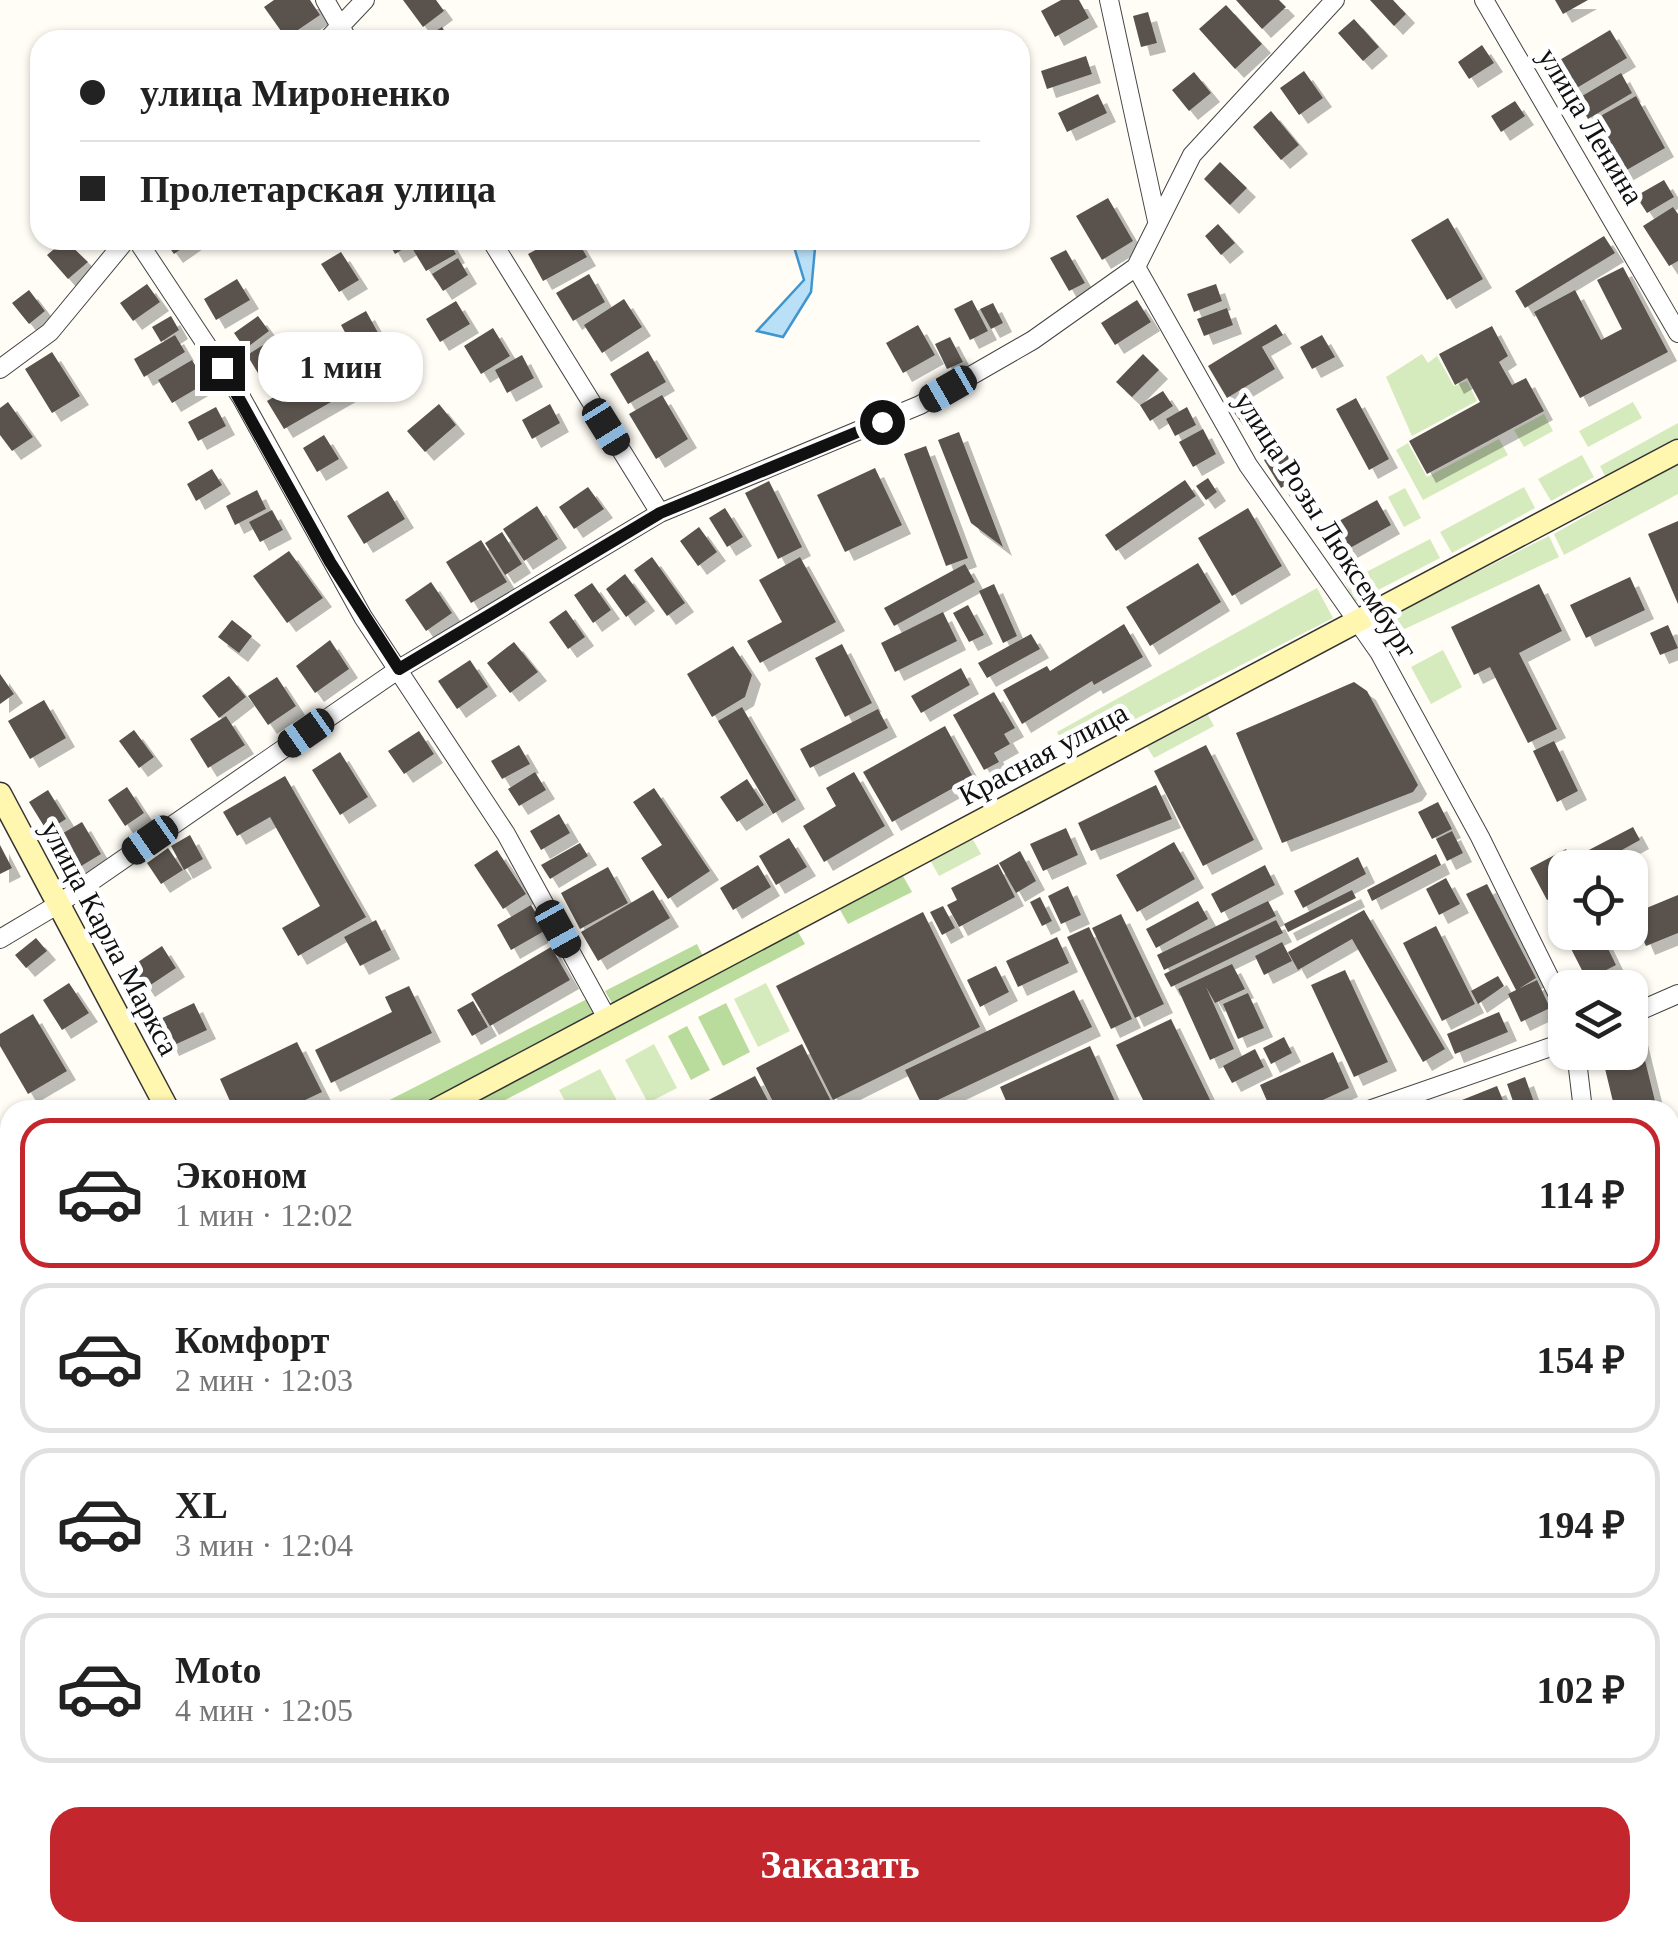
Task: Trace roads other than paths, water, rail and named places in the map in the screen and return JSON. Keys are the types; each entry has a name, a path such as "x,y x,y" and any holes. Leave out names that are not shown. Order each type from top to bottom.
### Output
{"main road":[{"name":"Красная улица","path":"455,1100 1678,451"},
{"name":"улица Карла Маркса","path":"0,794 163,1100"}],"street":[{"path":"325,0 336,30"},
{"path":"342,30 365,0"},
{"path":"1109,0 1157,221"},
{"path":"0,939 57,905 399,669 660,513 920,405 1032,340 1136,266 1192,155 1335,0"},
{"name":"улица Ленина","path":"1484,0 1678,334"},
{"path":"0,369 50,332 118,250"},
{"path":"144,250 241,397 330,562 506,834 607,1018"},
{"path":"497,250 660,513"},
{"name":"улица Розы Люксембург","path":"1136,266 1248,465 1323,557 1471,820 1548,975"},
{"path":"1648,1006 1678,994"},
{"path":"1398,1100 1548,1048"},
{"path":"1578,1070 1582,1100"}],"water":[{"path":"795,250 815,250 811,292 783,337 757,331 804,280"}]}
